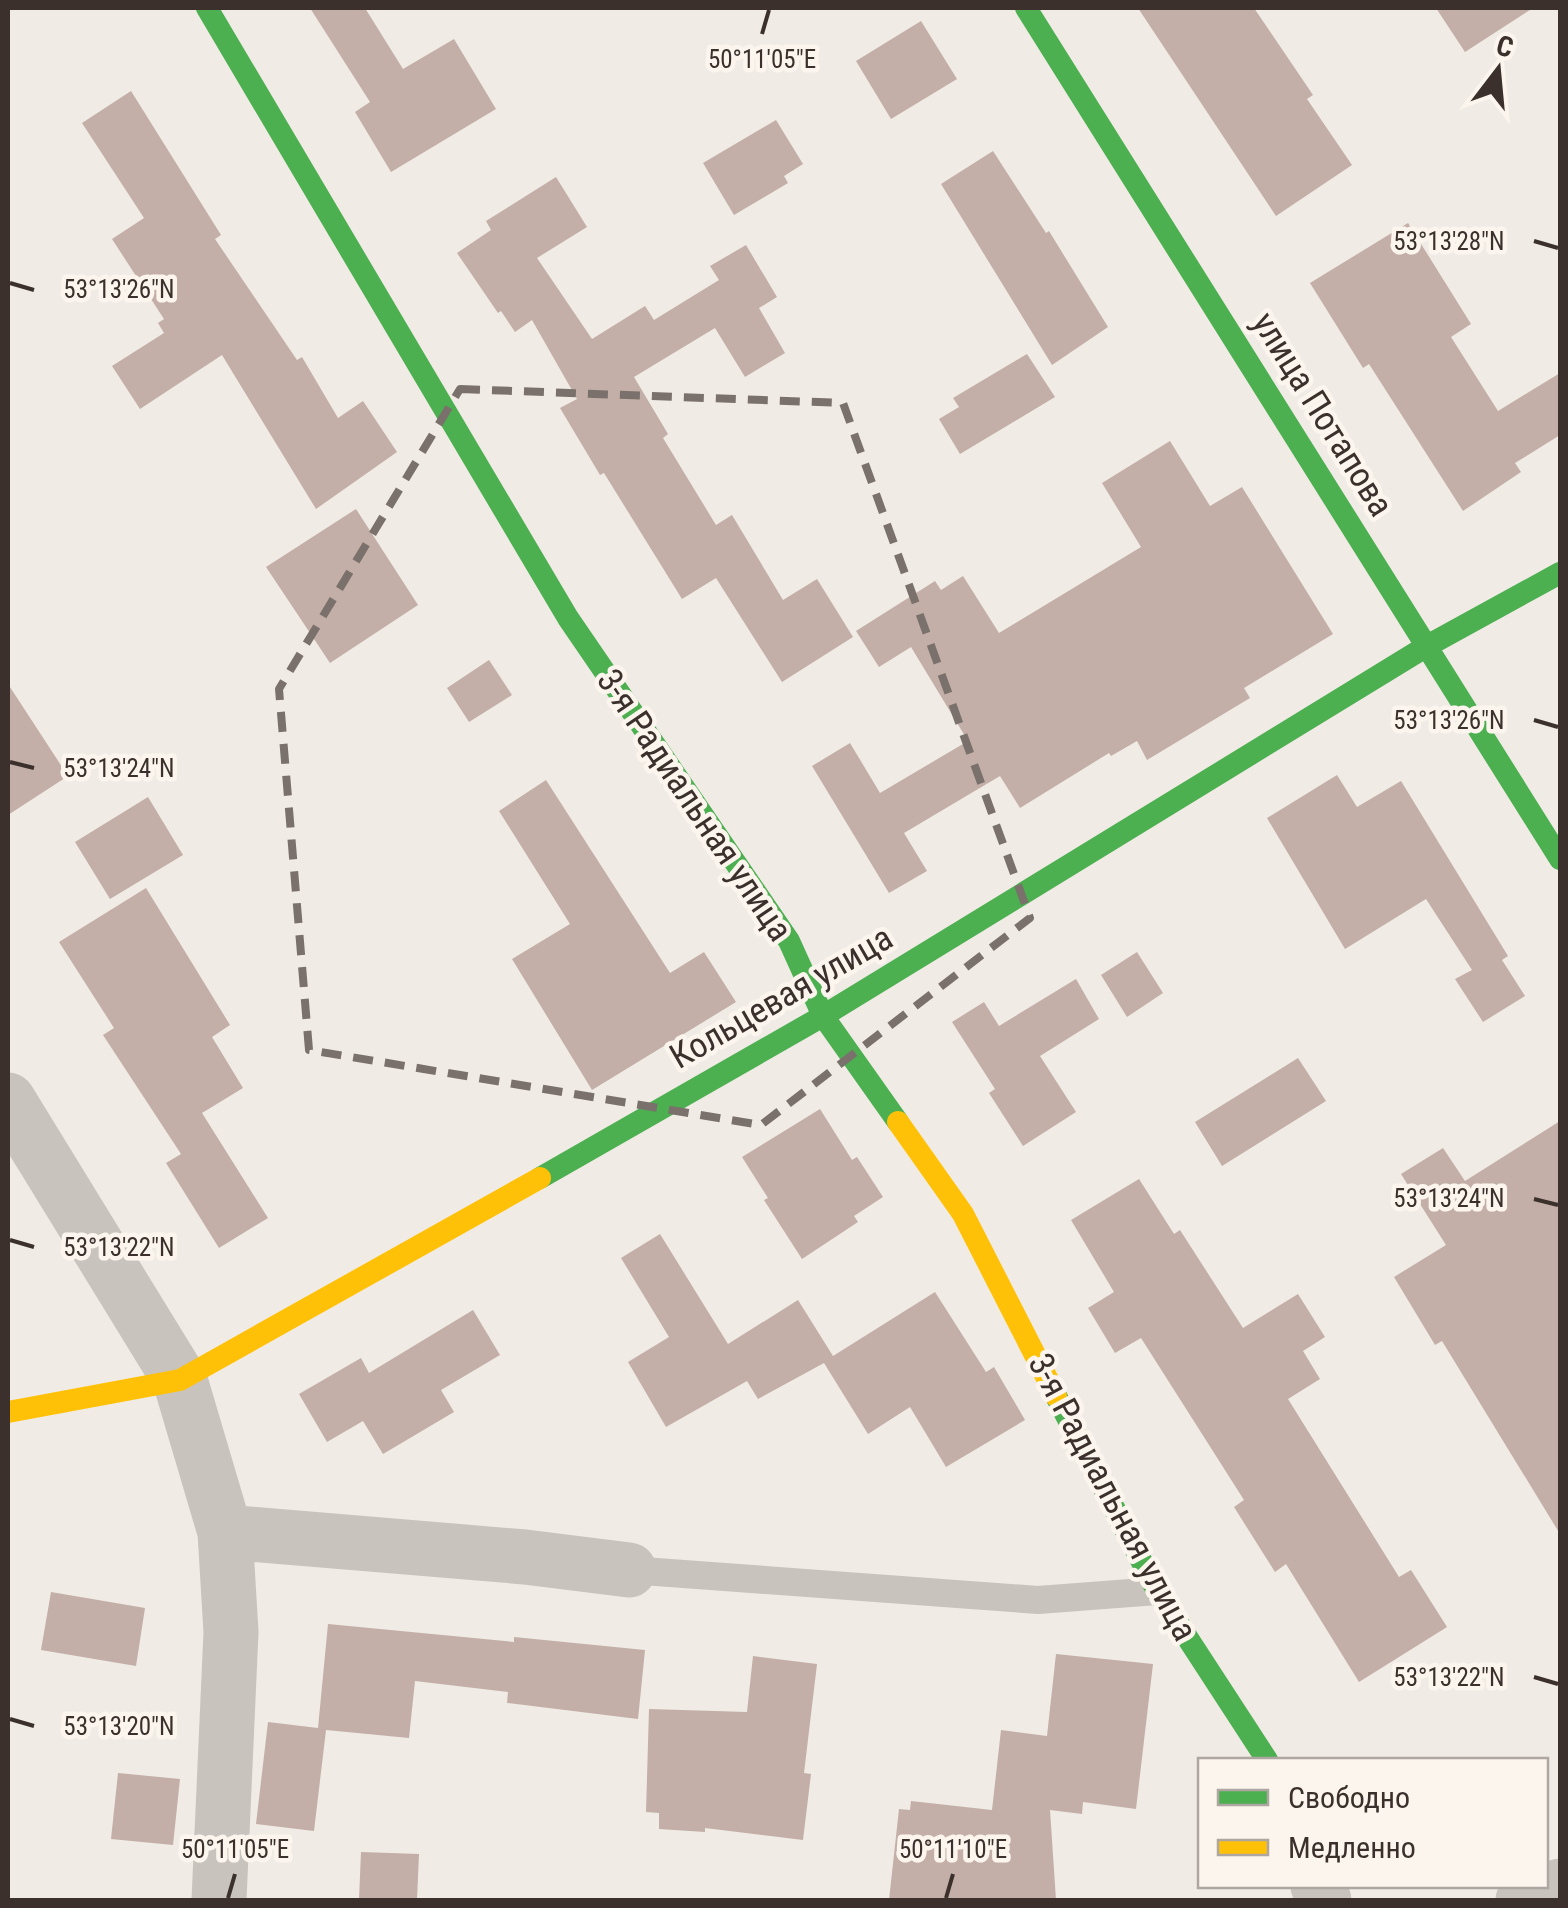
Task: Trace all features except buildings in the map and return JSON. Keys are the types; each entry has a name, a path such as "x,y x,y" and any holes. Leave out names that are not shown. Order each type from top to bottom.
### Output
{"street":[{"name":"3-я Радиальная улица","path":"206,8 568,618 789,941 823,1016 964,1214 1157,1591 1266,1758"},
{"name":"улица Потапова","path":"1026,8 1560,859"},
{"name":"Кольцевая улица","path":"8,1412 180,1380 823,1016 1427,646 1560,573"},
{"path":"8,1100 180,1380 225,1532 231,1632 220,1900"},
{"path":"225,1532 525,1557 628,1570"},
{"path":"1523,1900 1560,1886"}],"lane":[{"path":"628,1570 1038,1600 1157,1591"}],"highlighted area":[{"path":"460,389 843,403 1030,918 761,1125 309,1050 279,689"}],"traffic: fast":[{"path":"207,8 568,618 789,941 823,1016 898,1122"},
{"path":"1026,8 1560,859"},
{"path":"540,1178 823,1016 1427,646 1560,573"},
{"path":"1056,1396 1157,1591 1266,1758"}],"traffic: slow":[{"path":"898,1122 963,1214 1056,1396"},
{"path":"8,1412 180,1380 540,1178"}]}
